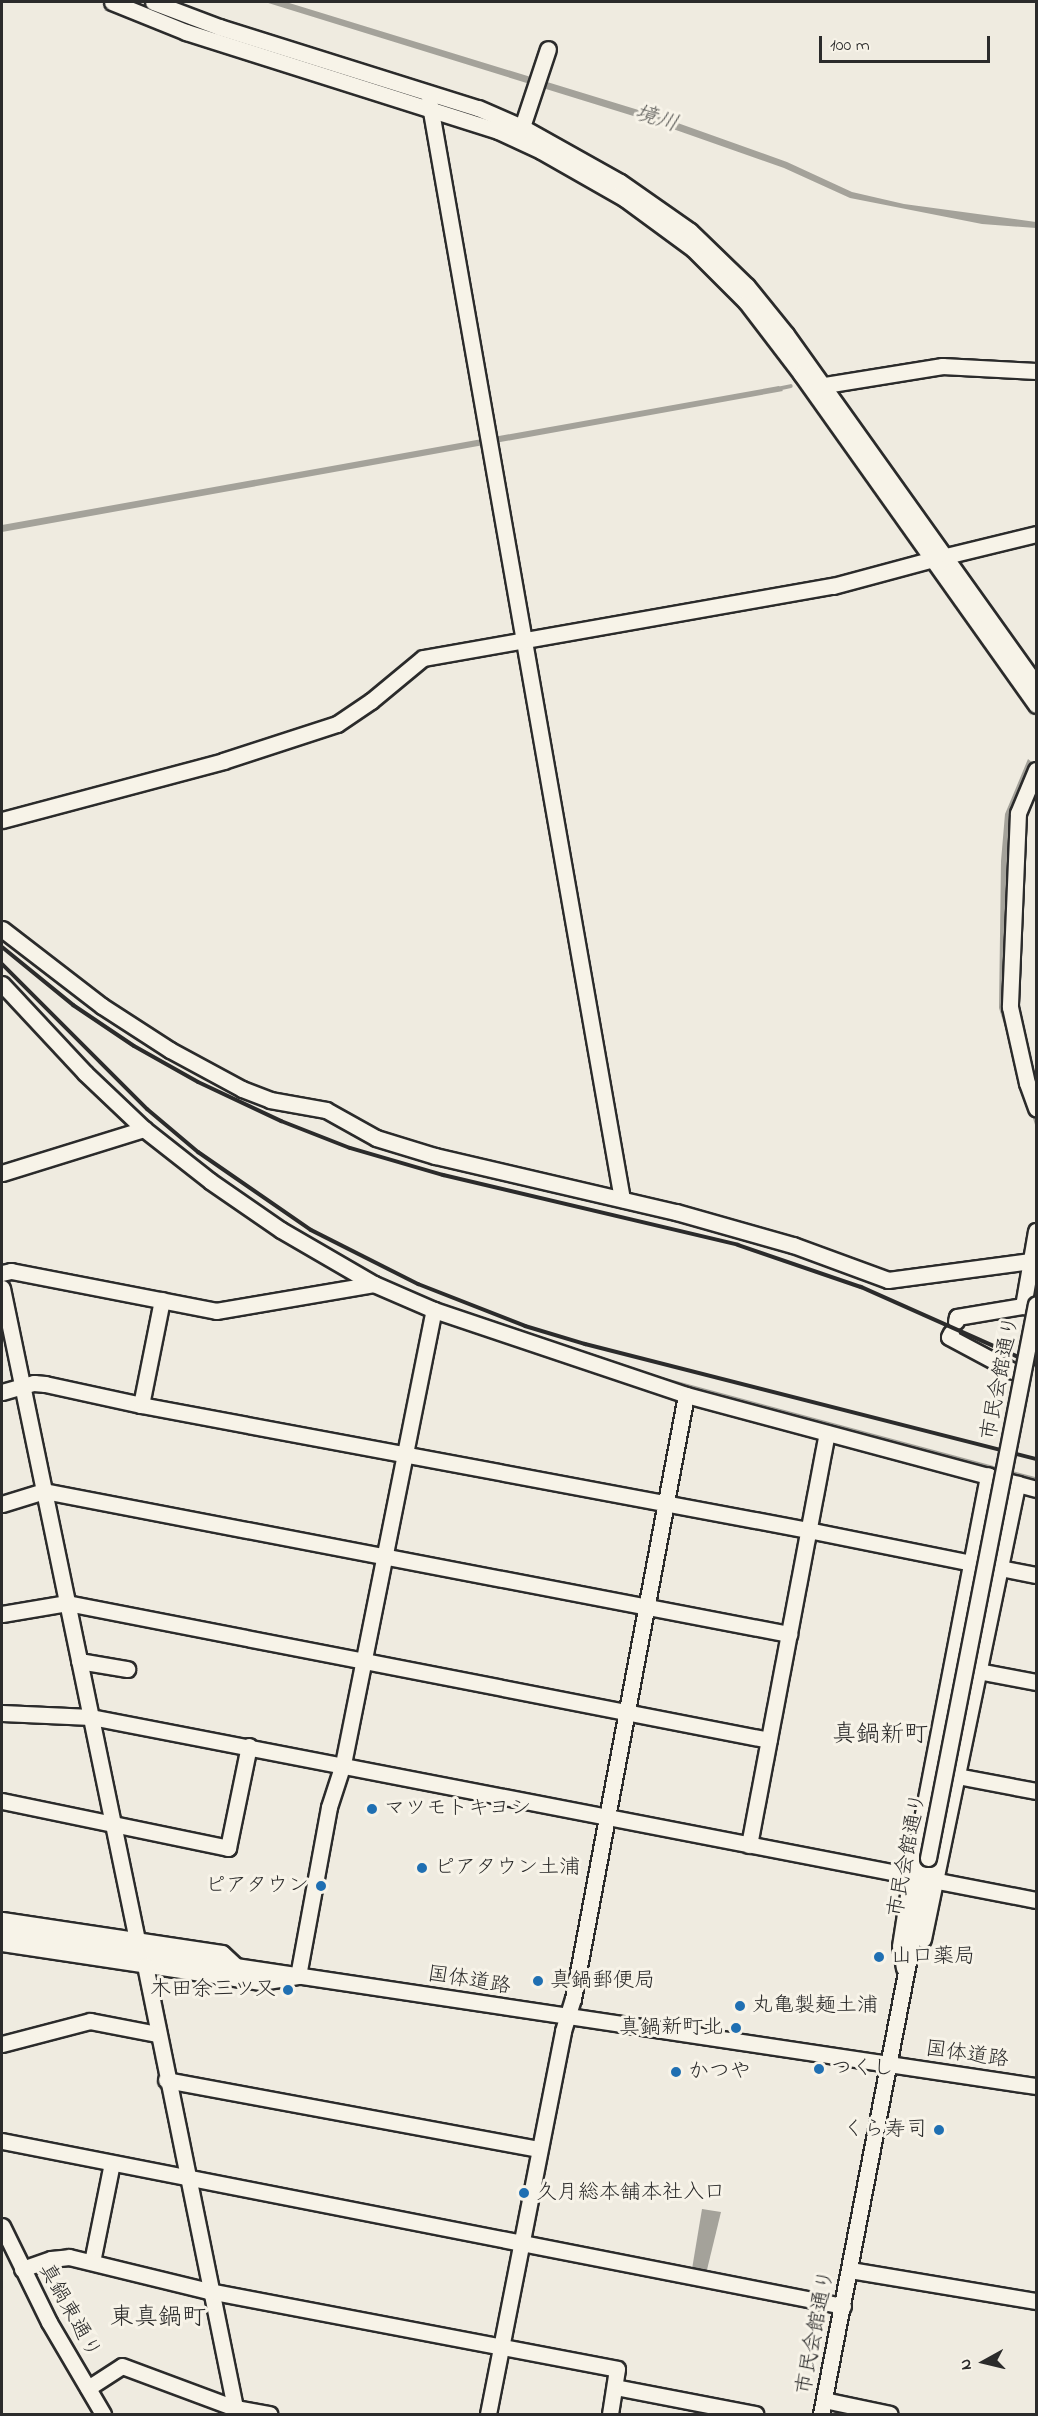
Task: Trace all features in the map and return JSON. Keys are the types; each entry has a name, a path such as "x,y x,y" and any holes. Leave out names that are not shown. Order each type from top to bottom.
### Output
{"street":[{"path":"112,2 186,32 498,131 541,151 625,199 693,249 746,302 1036,685"},
{"path":"153,2 219,27 428,92 522,127 620,182 690,231 747,286 825,385 1036,705"},
{"path":"522,127 548,51"},
{"path":"428,92 522,639 622,1199"},
{"path":"825,385 942,366 1036,370"},
{"path":"2,820 211,764 337,724 371,701 423,658 833,586 1036,534"},
{"path":"1036,770 1018,813 1010,1007 1027,1083 1036,1108"},
{"path":"2,929 102,1006 170,1050 242,1089 270,1100 326,1110 376,1138 435,1156 622,1199 793,1245 888,1280 1031,1261"},
{"path":"2,984 85,1073 144,1129 210,1181 281,1230 374,1284 434,1311 687,1395 1036,1489"},
{"path":"2,1173 144,1129"},
{"name":"市民会館通り","path":"822,2407 906,1977 1032,1306 1031,1261 1036,1231"},
{"path":"2,1273 11,1271 216,1311 374,1284"},
{"path":"2,1288 137,1940"},
{"path":"141,1405 162,1300"},
{"path":"1013,1371 949,1337 957,1317 1032,1306"},
{"path":"2,1943 261,1982 298,1976 329,1807 343,1764 434,1311"},
{"path":"2,1392 21,1385 45,1383 141,1405 972,1563"},
{"path":"489,2415 521,2243 608,1816 687,1395"},
{"path":"749,1845 827,1432"},
{"path":"924,1878 972,1563 988,1475"},
{"path":"924,1878 957,1776 1017,1484"},
{"path":"2,1504 44,1491 789,1634"},
{"path":"1000,1568 1036,1575"},
{"path":"2,1614 67,1603 769,1740"},
{"path":"79,1661 127,1669"},
{"path":"978,1671 1036,1682"},
{"path":"2,1713 91,1717 1036,1900"},
{"path":"2,1801 228,1848 249,1746"},
{"path":"957,1776 1036,1791"},
{"path":"2,1920 222,1953 236,1966"},
{"name":"国体道路","path":"2,1931 1036,2086"},
{"path":"145,1965 209,2291 236,2411"},
{"path":"2,2044 90,2021 157,2034"},
{"path":"166,2080 540,2149"},
{"path":"2,2141 843,2306"},
{"path":"92,2262 112,2163"},
{"name":"真鍋東通り","path":"2,2226 22,2269 103,2415"},
{"path":"22,2269 51,2259 69,2257 209,2291 617,2369 610,2415"},
{"path":"850,2270 1036,2301"},
{"path":"88,2388 122,2366 236,2411 269,2415"},
{"path":"615,2387 755,2415"},
{"path":"822,2407 890,2415"}],"water":[{"name":"境川","path":"265,2 286,2 658,116 787,162 852,192 904,204 1036,222 1036,228 982,224 850,198 784,168 656,123"},
{"path":"779,386 783,391 2,532 2,525"},
{"path":"1028,759 1033,763 1011,816 1004,950 1036,1113 1036,1128 999,1008 1001,861 1005,814"},
{"path":"643,1372 1036,1477 1035,1483 641,1378"},
{"path":"702,2209 721,2212 705,2278 691,2275"}],"waterway":[{"path":"777,389 791,386"}],"railway":[{"path":"2,947 73,1005 134,1046 198,1082 281,1121 350,1148 443,1175 738,1245 861,1287 1036,1365"},
{"path":"2,964 147,1109 198,1152 311,1230 418,1284 525,1326 585,1344 1036,1459"}],"place":[{"name":"マツモトキヨシ","path":"372,1809"},
{"name":"ピアタウン土浦","path":"422,1868"},
{"name":"ピアタウン","path":"321,1886"},
{"name":"山口薬局","path":"879,1957"},
{"name":"真鍋郵便局","path":"538,1981"},
{"name":"木田余三ツ又","path":"288,1990"},
{"name":"丸亀製麺土浦","path":"740,2006"},
{"name":"真鍋新町北","path":"736,2028"},
{"name":"つくし","path":"819,2069"},
{"name":"かつや","path":"676,2072"},
{"name":"くら寿司","path":"939,2130"},
{"name":"久月総本舗本社入口","path":"524,2193"}],"district":[{"name":"真鍋新町","path":"880,1736"},
{"name":"東真鍋町","path":"158,2319"}]}
